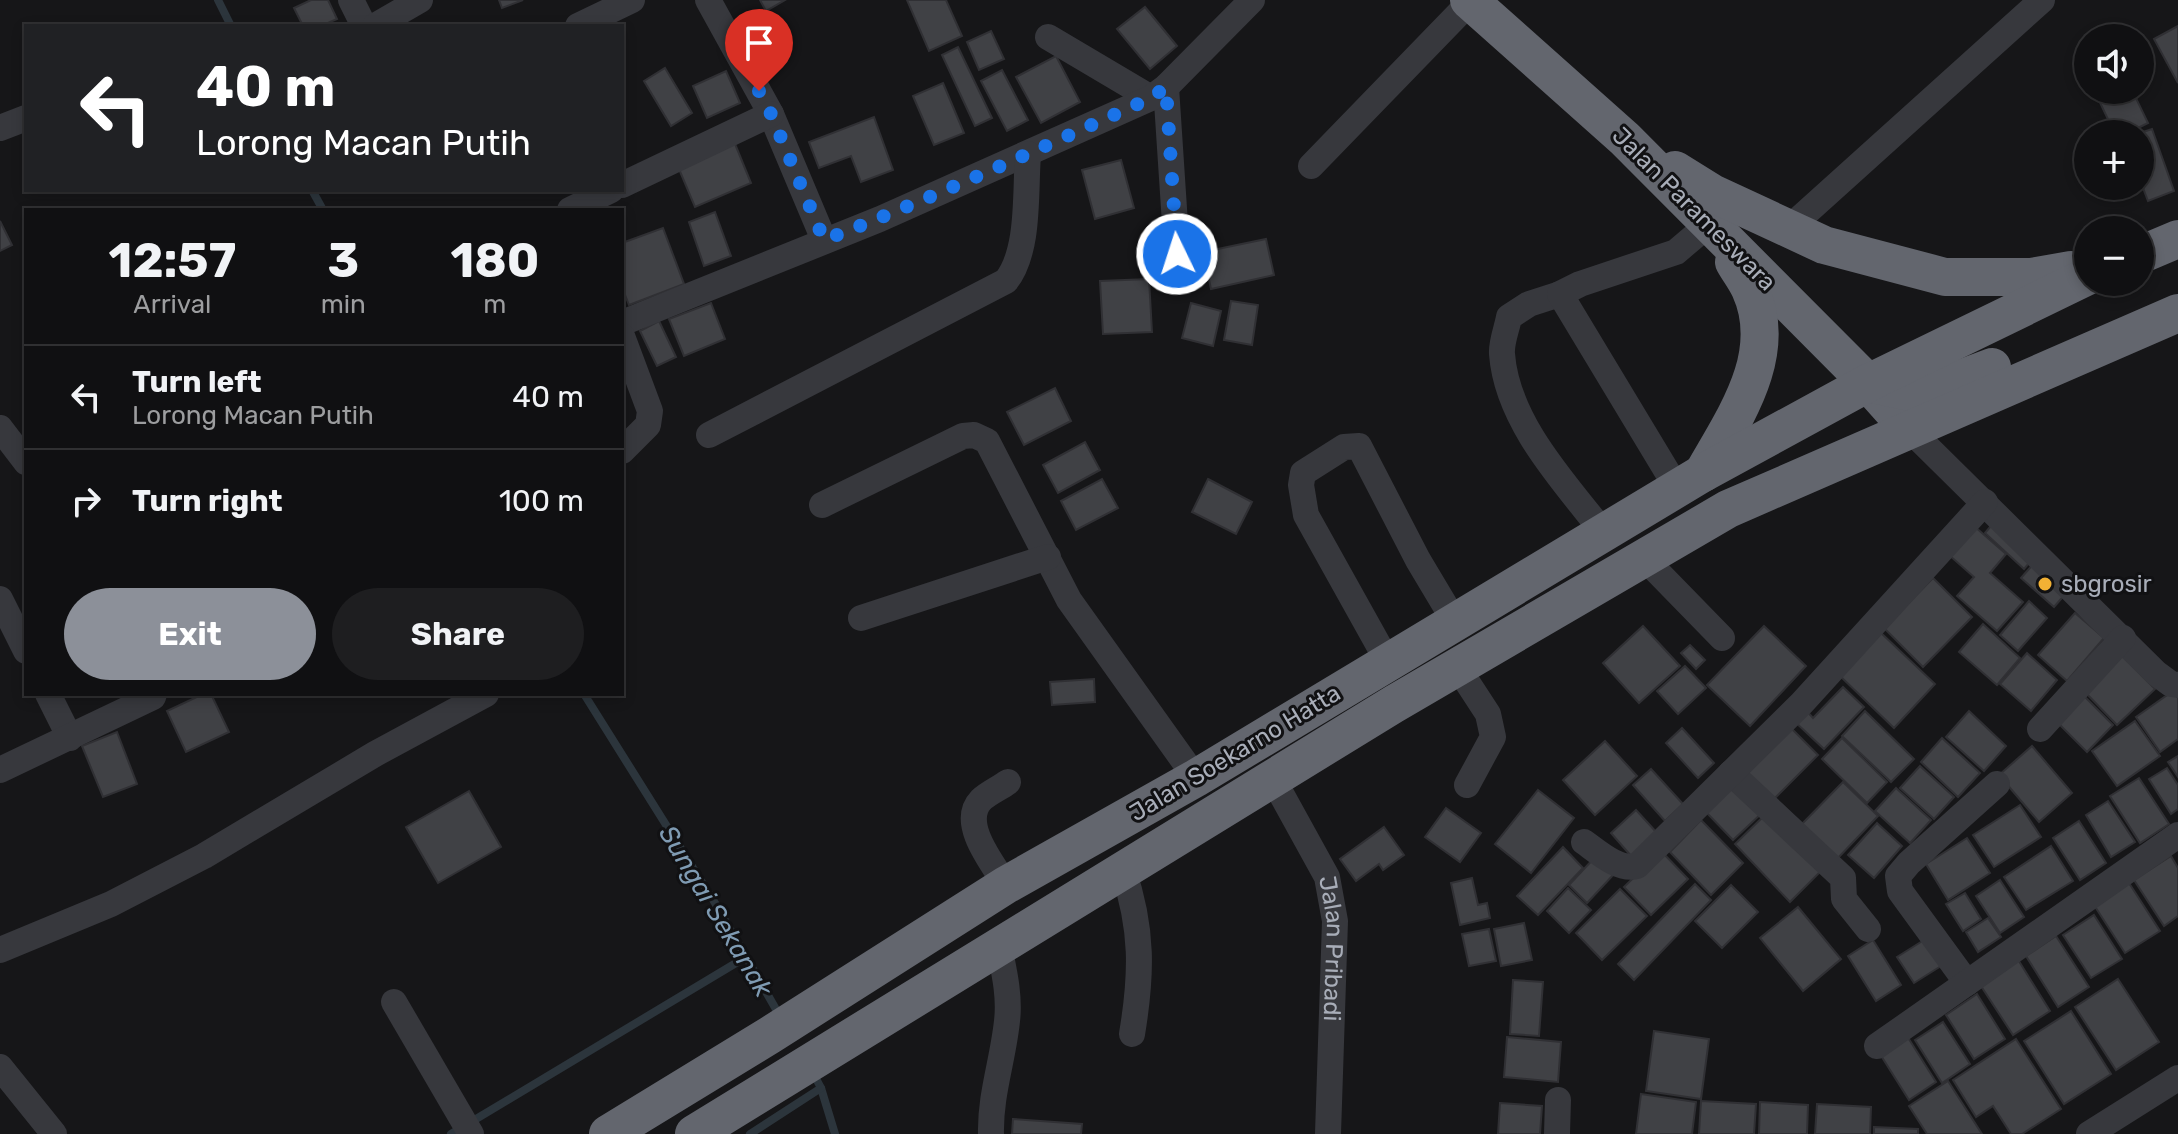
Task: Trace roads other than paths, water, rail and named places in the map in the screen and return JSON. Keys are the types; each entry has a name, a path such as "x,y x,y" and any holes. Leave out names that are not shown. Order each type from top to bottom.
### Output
{"highway":[{"name":"Jalan Parameswara","path":"1475,2 1625,139 1868,383 1909,429"},
{"path":"1625,139 1712,193 1824,245 1945,277 2031,277 2074,269"},
{"path":"1690,480 1745,400 1758,346 1759,317 1750,289 1709,224"},
{"path":"2154,249 2178,239"},
{"name":"Jalan Soekarno Hatta","path":"608,1134 1006,885 1196,778 1690,480 1868,383 2074,283"},
{"path":"1868,383 1909,392 1944,385 2019,356 2178,286"},
{"name":"Jalan Soekarno Hatta","path":"694,1134 1273,779 1728,509 2178,313"}],"street":[{"path":"351,0 363,24"},
{"path":"378,24 420,0"},
{"path":"582,24 632,0"},
{"path":"708,0 771,114 824,240"},
{"path":"624,322 880,219 1158,93 1252,0"},
{"path":"1788,229 2042,0"},
{"path":"1311,166 1475,2"},
{"path":"1048,37 1158,93"},
{"path":"1158,93 1177,254"},
{"path":"624,184 771,114"},
{"path":"0,128 24,119"},
{"path":"709,435 1006,281 1016,268 1022,245 1028,154"},
{"path":"1604,533 1556,471 1521,418 1507,379 1502,351 1509,317 1529,304 1580,284 1676,252 1709,224"},
{"path":"1560,294 1690,480"},
{"path":"624,341 650,411 648,425 624,449"},
{"path":"0,428 24,459"},
{"path":"1909,429 2163,679 2178,685"},
{"path":"822,505 963,436 974,435 987,441 1069,600 1196,778"},
{"path":"1388,662 1306,515 1301,485 1303,473 1344,447 1359,446 1418,560 1455,622"},
{"path":"1584,842 1605,858 1634,867 1802,703 1985,502"},
{"path":"861,618 1048,557"},
{"path":"1644,558 1722,638"},
{"path":"0,599 24,647"},
{"path":"2040,729 2123,638"},
{"path":"1458,668 1488,714 1493,737 1467,785"},
{"path":"49,696 70,738"},
{"path":"0,770 153,696"},
{"path":"0,950 111,904 204,856 375,754 482,696"},
{"path":"1731,773 1843,878 1844,899 1868,929"},
{"name":"Jalan Pribadi","path":"1273,779 1327,877 1335,921 1328,1134"},
{"path":"1006,885 976,831 974,818 980,800 1008,782"},
{"path":"1967,983 1900,891 1898,876 1997,784"},
{"path":"1877,1046 2178,835"},
{"path":"1123,870 1140,937 1140,987 1132,1034"},
{"path":"991,1134 990,1109 1008,1020 1008,985 999,946"},
{"path":"394,1002 471,1134"},
{"path":"0,1067 54,1134"},
{"path":"2089,1134 2178,1078"},
{"path":"1557,1134 1558,1100"}],"waterway":[{"name":"Sungai Sekanak","path":"218,0 230,24"},
{"name":"Sungai Sekanak","path":"313,192 322,208"},
{"name":"Sungai Sekanak","path":"585,696 715,903 781,1018"},
{"path":"451,1134 746,957"},
{"name":"Sungai Sekanak","path":"812,1071 821,1088 835,1134"},
{"path":"750,1134 821,1088"}],"place":[{"name":"sbgrosir","path":"2045,584"}]}
